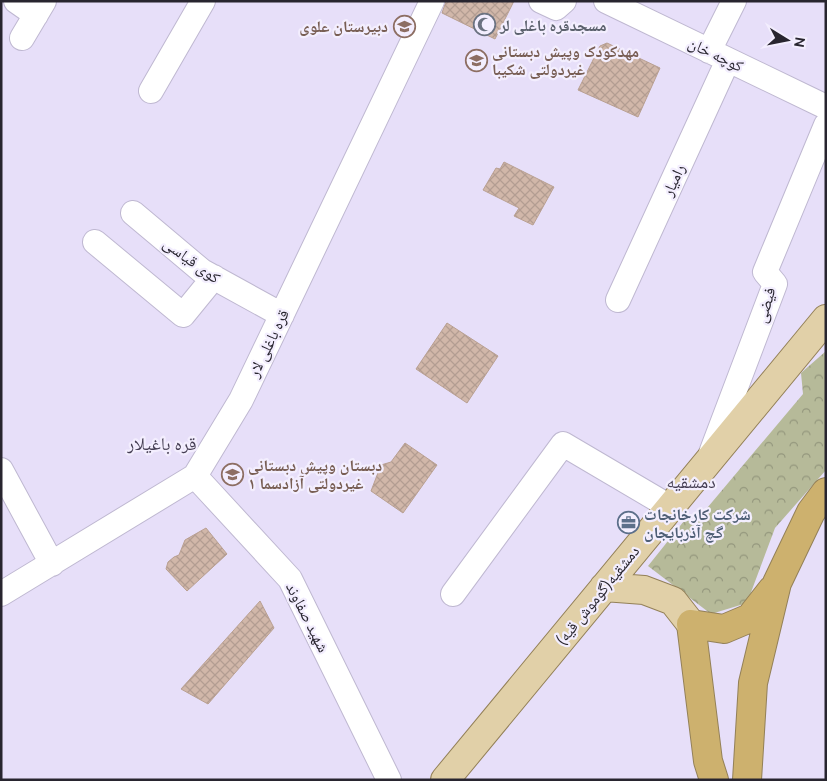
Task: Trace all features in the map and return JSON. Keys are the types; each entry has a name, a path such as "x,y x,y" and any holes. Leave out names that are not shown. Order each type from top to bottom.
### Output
{"highway":[{"path":"714,780 708,761 691,624 724,629 750,618 777,583 811,512 826,492"},
{"path":"747,780 753,683 777,583"}],"main road":[{"name":"دمشقیه(گوموش قیه)","path":"445,780 826,319"},
{"path":"604,587 644,590 672,601 691,624"}],"street":[{"path":"16,1 40,8 22,38"},
{"path":"151,91 203,1"},
{"name":"قره باغلی لار","path":"1,594 195,476 241,400 432,1"},
{"path":"541,1 556,8 564,1"},
{"name":"کوچه خان","path":"606,1 644,10 719,55 826,107"},
{"name":"رامیار","path":"618,300 719,55 734,1"},
{"name":"فیضی","path":"708,460 774,284 765,272 826,125"},
{"name":"کوی قیاسی","path":"133,213 202,271 282,315"},
{"path":"95,242 183,315 214,278"},
{"path":"452,594 563,444 670,507"},
{"path":"1,470 52,564"},
{"name":"شهید صفاوند","path":"195,476 290,579 389,780"}],"green space":[{"path":"826,351 826,470 775,528 747,603 711,614 648,566 684,521 697,520 803,394 801,373"}],"building":[{"name":"مسجدقره باغلی لر","path":"446,1 514,1 495,39 442,13"},
{"path":"607,43 660,68 638,117 578,90 600,46"},
{"path":"504,162 554,187 533,225 514,216 519,208 483,190 496,168 500,169"},
{"path":"447,323 498,356 467,403 416,369"},
{"path":"405,443 437,465 403,513 371,491 381,465 391,462"},
{"path":"206,528 227,554 187,591 166,569 168,562 179,555 185,540"},
{"path":"260,601 274,628 208,704 181,689"}],"place":[{"name":"مسجدقره باغلی لر","path":"484,25"},
{"name":"دبیرستان علوی","path":"404,26"},
{"name":"مهدکودک وپیش دبستانی غیردولتی شکیبا","path":"476,60"},
{"name":"دبستان وپیش دبستانی غیردولتی آزادسما ۱","path":"232,474"},
{"name":"شرکت کارخانجات گچ آذربایجان","path":"628,523"}],"district":[{"name":"قره باغیلار","path":"162,444"},
{"name":"دمشقیه","path":"691,482"}]}
